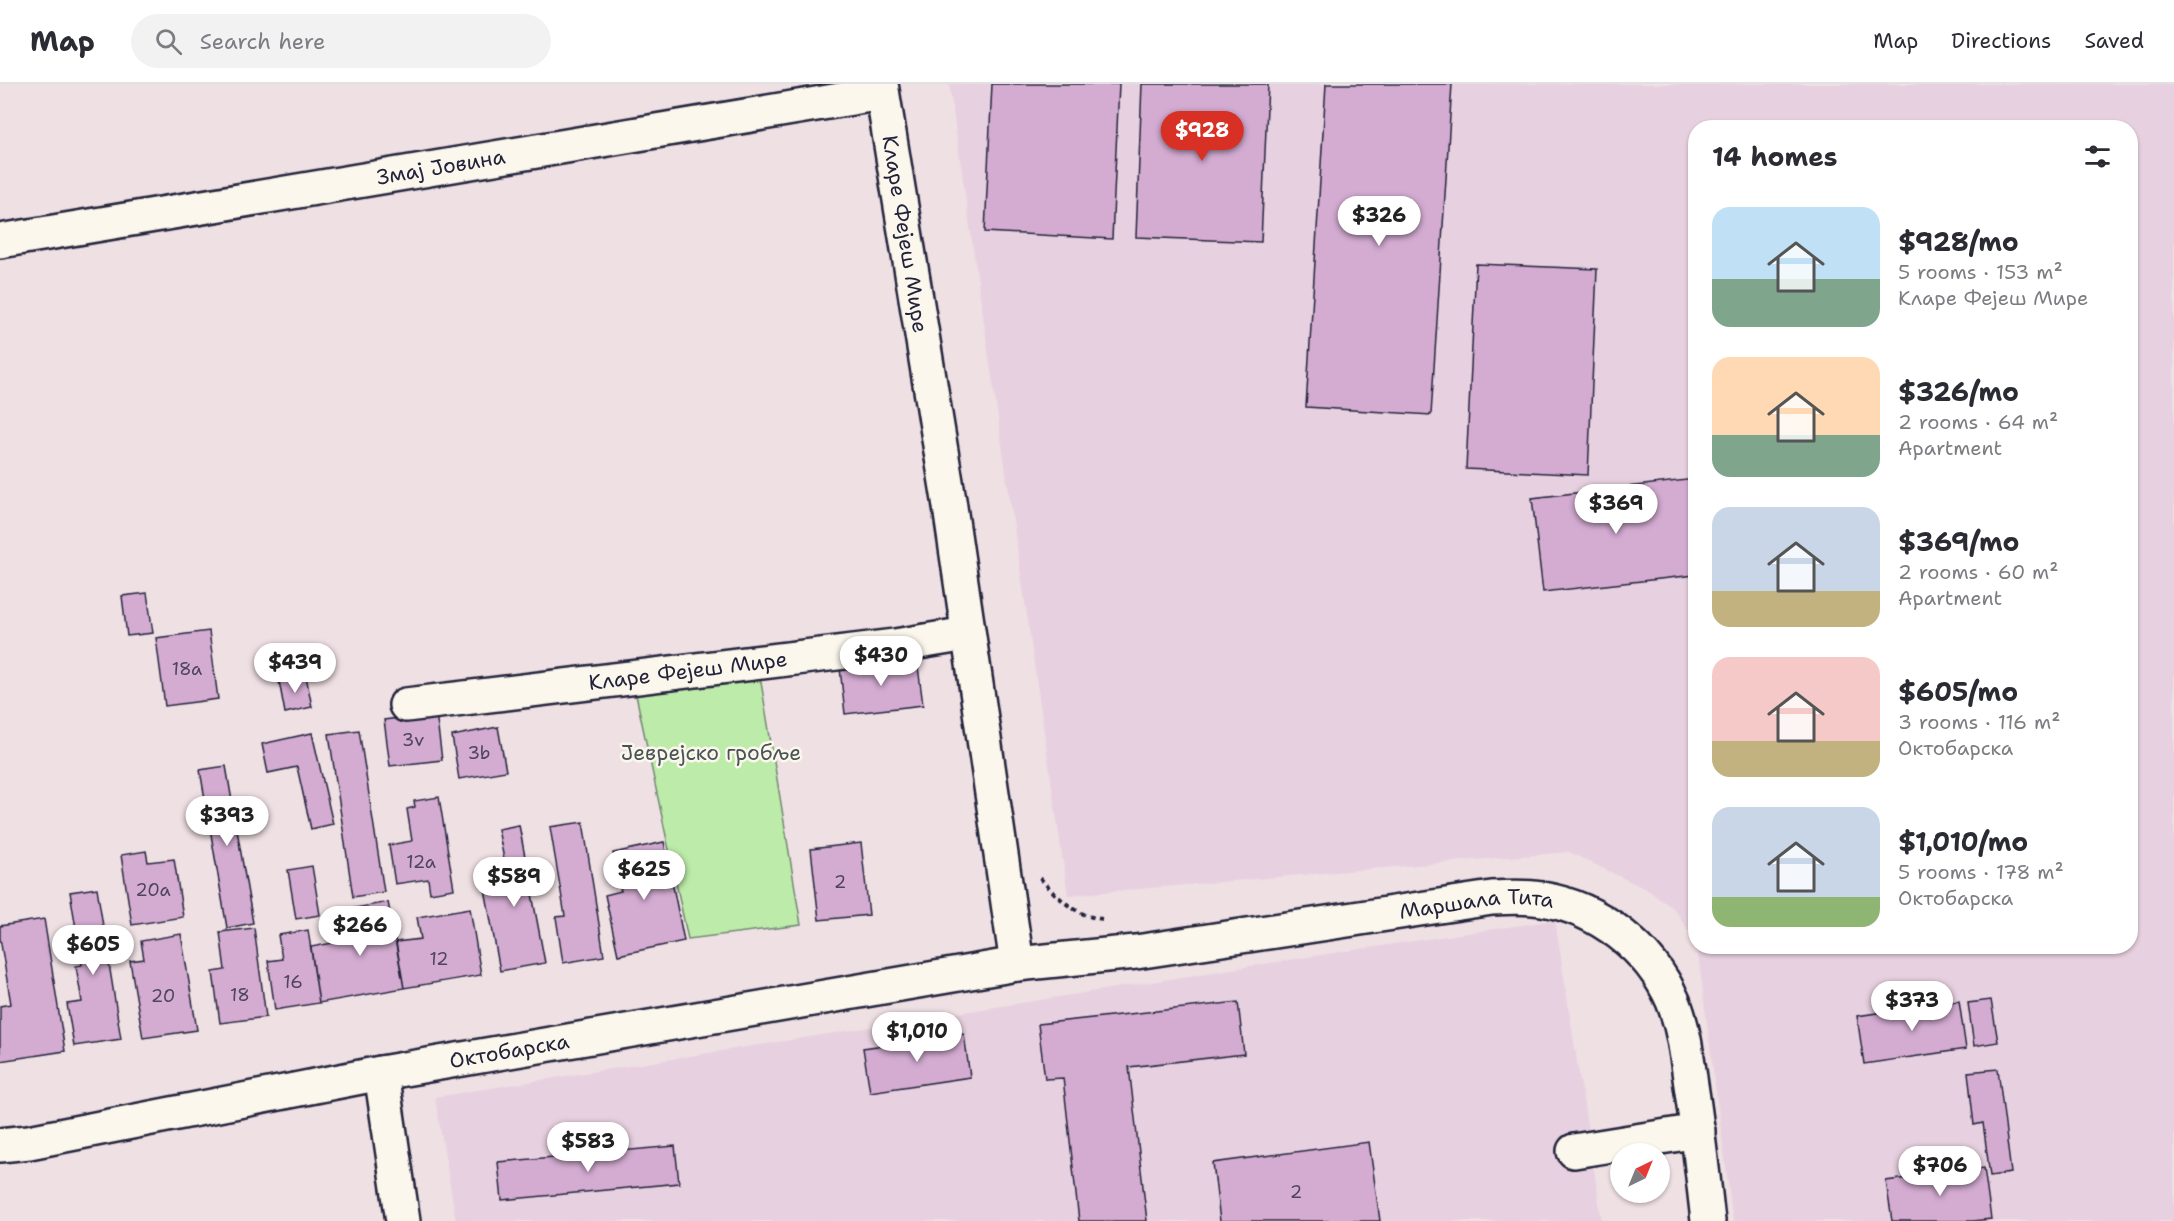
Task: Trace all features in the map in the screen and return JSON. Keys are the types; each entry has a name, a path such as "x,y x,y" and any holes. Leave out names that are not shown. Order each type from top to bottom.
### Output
{"street":[{"name":"Змај Јовина","path":"0,241 881,88"},
{"name":"Кларе Фејеш Мире","path":"881,88 949,500 1017,964"},
{"name":"Кларе Фејеш Мире","path":"406,705 895,646 967,634"},
{"name":"Маршала Тита","path":"1017,964 1136,952 1492,898 1542,899 1564,904 1604,922 1625,937 1646,958 1661,978 1672,1000 1684,1039 1698,1131 1708,1221"},
{"name":"Октобарска","path":"0,1145 29,1142 381,1073 1017,964"},
{"path":"381,1073 403,1221"},
{"path":"1574,1151 1698,1131"}],"shaded area":[{"path":"949,84 2174,84 2174,1221 1733,1221 1698,954 2138,954 2138,120 1688,120 1688,930 1674,909 1648,890 1569,852 1068,895"},
{"path":"1555,920 1602,1221 456,1221 435,1097 1314,956"}],"green space":[{"name":"Јеврејско гробље","path":"760,676 801,925 688,939 636,695"}],"building":[{"path":"992,84 1119,84 1112,239 985,232"},
{"path":"1142,84 1268,84 1261,242 1136,237"},
{"path":"1326,84 1452,84 1431,415 1306,407"},
{"path":"1476,264 1597,269 1588,475 1466,469"},
{"path":"1688,480 1688,576 1543,592 1532,498"},
{"path":"147,593 153,633 127,636 122,596"},
{"path":"209,631 218,699 165,706 156,638"},
{"path":"917,659 923,705 845,714 840,668"},
{"path":"306,676 312,707 285,713 279,681"},
{"path":"436,713 442,760 390,766 384,720"},
{"path":"498,727 506,771 459,779 452,736"},
{"path":"359,730 384,892 353,897 329,734"},
{"path":"312,733 333,824 311,829 297,767 268,773 262,744"},
{"path":"226,766 253,923 227,928 200,770"},
{"path":"439,797 454,889 430,893 428,879 395,884 389,845 412,841 407,809 415,807 414,801"},
{"path":"583,822 604,956 563,963 556,917 565,916 550,827"},
{"path":"519,825 545,963 500,971 483,878 507,874 498,829"},
{"path":"664,842 684,941 618,955 605,895 621,891 613,853"},
{"path":"861,843 869,915 819,920 811,849"},
{"path":"146,851 148,862 174,859 183,917 132,925 121,855"},
{"path":"312,866 320,915 296,919 288,870"},
{"path":"97,888 121,1039 74,1046 67,1004 82,1002 76,966 82,965 70,892"},
{"path":"388,902 404,988 319,1003 311,947 349,940 344,910"},
{"path":"470,908 481,975 404,988 396,942 421,939 417,917"},
{"path":"44,919 65,1051 0,1061 0,1006 11,1004 0,926"},
{"path":"254,928 266,1017 220,1023 213,972 225,970 220,932"},
{"path":"308,930 319,1003 275,1010 268,961 282,959 278,935"},
{"path":"181,934 197,1030 143,1038 130,961 144,959 141,941"},
{"path":"1991,1000 1998,1042 1974,1046 1968,1003"},
{"path":"1959,1001 1966,1049 1864,1064 1857,1016"},
{"path":"1238,1002 1244,1054 1129,1067 1147,1221 1079,1221 1063,1078 1045,1079 1038,1024"},
{"path":"964,1034 970,1077 870,1092 863,1048"},
{"path":"1998,1069 2011,1173 1990,1176 1983,1123 1974,1125 1968,1072"},
{"path":"1369,1142 1380,1221 1220,1221 1213,1163"},
{"path":"675,1146 679,1183 502,1200 498,1162"},
{"path":"1984,1168 1991,1219 1892,1221 1886,1181"}]}
